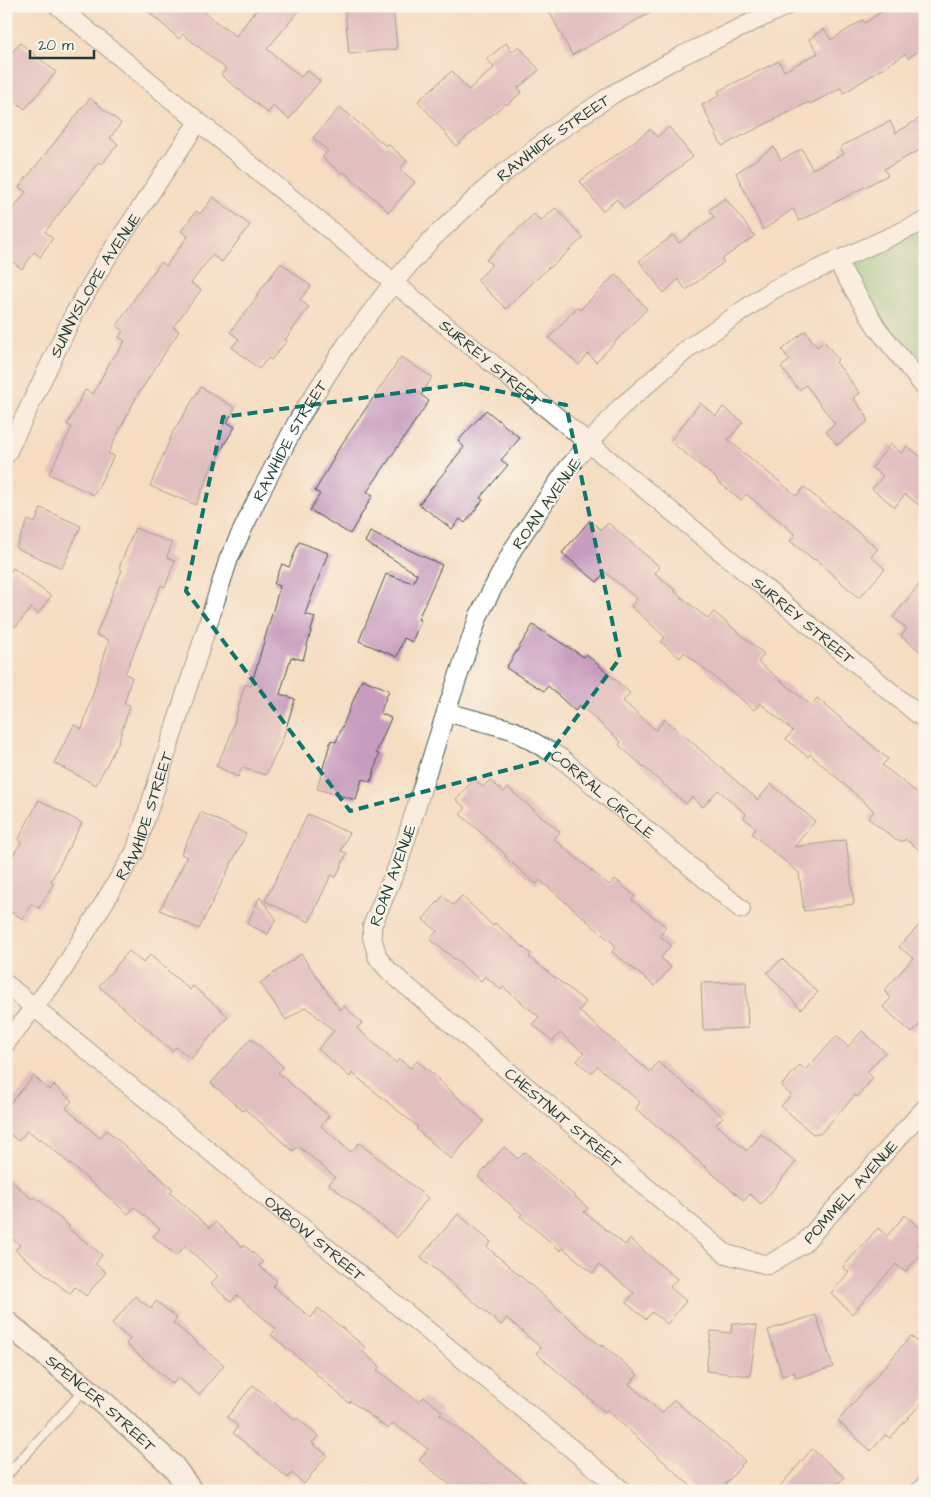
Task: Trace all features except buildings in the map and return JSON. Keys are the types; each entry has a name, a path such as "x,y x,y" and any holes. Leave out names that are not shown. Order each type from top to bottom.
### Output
{"street":[{"name":"SURREY STREET","path":"58,6 925,720"},
{"name":"RAWHIDE STREET","path":"6,1043 61,973 135,852 229,558 298,420 346,345 394,282 431,240 494,181 554,134 613,94 681,56 786,6"},
{"name":"SUNNYSLOPE AVENUE","path":"6,455 74,314 105,261 198,122"},
{"name":"ROAN AVENUE","path":"374,947 372,926 398,865 479,615 513,549 566,469 620,408 690,347 774,289 925,221"},
{"path":"836,260 877,328 925,388"},
{"name":"CORRAL CIRCLE","path":"446,712 513,730 561,758 740,909"},
{"name":"CHESTNUT STREET","path":"374,947 378,958 402,982 726,1254 768,1265"},
{"name":"OXBOW STREET","path":"6,984 624,1491"},
{"name":"POMMEL AVENUE","path":"768,1265 803,1244 925,1108"},
{"name":"SPENCER STREET","path":"6,1322 86,1389 172,1466 191,1491"},
{"path":"920,1491 925,1485"}],"lane":[{"path":"6,1476 86,1389"}],"path":[{"path":"925,295 922,320 925,332"}],"highlighted area":[{"path":"464,384 566,405 620,658 545,760 350,811 186,591 223,417"}],"green space":[{"path":"925,221 925,374 892,339 850,256"}]}
